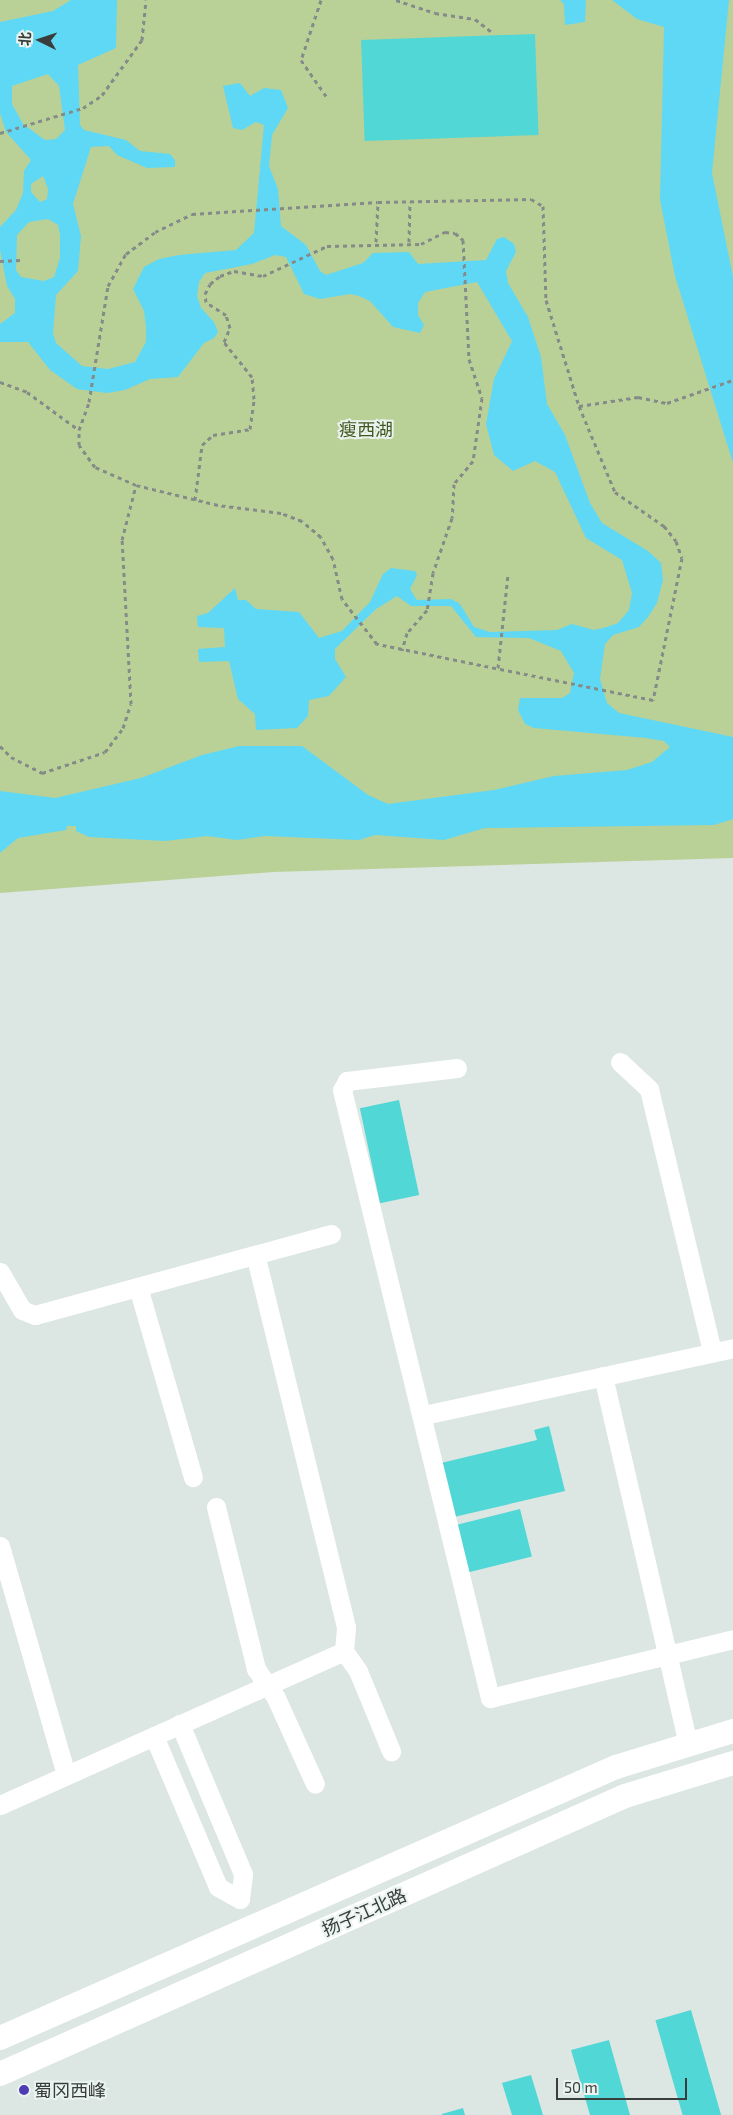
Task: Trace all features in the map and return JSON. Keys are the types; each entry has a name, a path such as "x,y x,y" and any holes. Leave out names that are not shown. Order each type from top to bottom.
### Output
{"main road":[{"name":"扬子江北路","path":"0,2038 616,1767 733,1730"},
{"name":"扬子江北路","path":"0,2074 625,1796 733,1763"}],"lane":[{"path":"620,1062 649,1089 712,1352"},
{"path":"457,1068 347,1081 342,1090 424,1415 490,1698 733,1639"},
{"path":"0,1272 22,1310 35,1315 331,1234"},
{"path":"255,1255 346,1627 344,1651 358,1671 391,1751"},
{"path":"138,1287 193,1477"},
{"path":"424,1415 733,1348"},
{"path":"603,1376 688,1744"},
{"path":"216,1507 256,1669 265,1686 276,1698 315,1784"},
{"path":"0,1546 66,1775"},
{"path":"0,1805 344,1651"},
{"path":"154,1736 218,1887 240,1900 243,1874 180,1724"}],"path":[{"path":"1,132 83,108 102,95 142,40 146,0"},
{"path":"321,0 301,60 326,96"},
{"path":"396,0 435,13 475,19 493,33"},
{"path":"531,200 543,206 546,300 578,406 615,492 664,526 676,541 682,558 653,700 377,644 342,599 333,559 321,536 302,521 281,513 195,500 136,485 95,467 79,445 79,430 88,402 108,286 126,254 155,232 192,214 284,210 378,202 531,200"},
{"path":"376,242 378,202"},
{"path":"409,242 410,202"},
{"path":"195,500 202,444 213,435 250,429 254,399 252,377 224,342 230,328 226,315 206,302 205,294 220,276 234,271 263,276 288,266 327,246 376,242 421,244 445,232 455,233 463,240 469,359 482,398 473,461 454,484 452,518 433,573 427,610 407,633 402,650"},
{"path":"0,261 19,260"},
{"path":"578,406 638,397 667,403 733,380"},
{"path":"0,382 27,392 79,430"},
{"path":"0,746 11,757 42,773 105,752 123,728 131,704 122,540 136,485"},
{"path":"498,668 508,575"}],"green space":[{"name":"瘦西湖","path":"0,0 733,0 733,858 273,872 0,893"}],"water":[{"path":"71,0 117,0 116,48 78,65 80,125 84,130 126,140 140,151 170,154 175,160 175,167 147,168 117,155 109,146 91,147 73,204 81,236 78,271 56,295 53,333 56,343 82,366 108,369 135,362 146,342 144,311 133,289 144,267 159,259 179,255 236,250 254,233 264,125 256,122 242,130 233,128 223,86 240,83 250,96 264,88 281,90 288,108 272,135 269,166 278,189 281,226 306,245 320,271 326,275 363,263 373,253 409,252 418,264 486,260 497,239 504,237 514,244 516,252 506,271 508,283 528,317 541,357 547,404 565,435 590,503 602,523 648,551 661,563 663,580 657,603 648,617 639,627 613,635 605,644 600,679 607,703 619,713 733,737 733,819 714,825 485,828 444,840 375,835 359,840 265,836 237,840 207,836 165,841 89,837 76,831 76,826 67,826 66,830 18,838 0,853 0,791 55,798 141,778 202,755 239,746 302,746 368,795 388,804 494,790 554,776 627,770 652,762 670,747 664,741 646,738 534,728 525,724 518,710 520,698 562,698 570,693 574,673 561,651 529,638 476,637 451,606 411,606 397,596 376,609 335,649 335,659 346,677 329,696 309,700 308,716 297,728 256,730 255,714 238,699 229,661 199,662 198,649 225,647 224,628 198,627 197,616 208,613 235,588 238,600 246,600 256,609 299,612 319,638 342,631 370,602 383,574 391,568 415,571 417,575 410,589 417,600 451,599 460,604 474,627 490,632 557,630 572,624 594,630 607,627 618,623 629,610 632,593 622,560 586,538 555,472 535,461 513,471 494,455 486,424 494,379 512,341 477,282 425,292 418,303 418,315 424,325 420,333 393,327 370,301 359,296 350,294 320,299 304,294 286,257 275,255 252,264 205,273 199,282 197,296 201,308 214,322 218,332 214,338 204,343 178,377 150,379 125,390 107,393 77,389 50,370 28,342 0,342 0,324 15,313 15,299 7,286 0,250 0,227 16,210 23,193 24,171 31,160 6,132 0,113 0,22 53,11","holes":["48,74 59,86 65,130 56,139 45,140 23,124 12,104 12,86","43,176 48,189 47,199 40,202 31,192 31,184","48,219 58,225 60,258 54,277 44,281 21,277 16,270 17,235 29,222"]},
{"path":"560,0 586,0 585,22 565,25 564,4"},
{"path":"612,0 729,0 712,173 733,277 733,463 675,276 660,200 664,27 637,19"}],"building":[{"path":"535,34 539,135 365,141 361,40"},
{"path":"399,1100 419,1195 380,1203 360,1108"},
{"path":"549,1426 565,1491 454,1517 441,1463 537,1440 534,1430"},
{"path":"520,1509 532,1557 468,1573 456,1525"},
{"path":"691,2010 721,2115 683,2115 655,2020"},
{"path":"609,2040 630,2115 590,2115 571,2050"},
{"path":"531,2075 543,2115 512,2115 502,2083"},
{"path":"463,2108 465,2115 442,2115 442,2114"}],"place":[{"name":"蜀冈西峰","path":"24,2090"}]}
